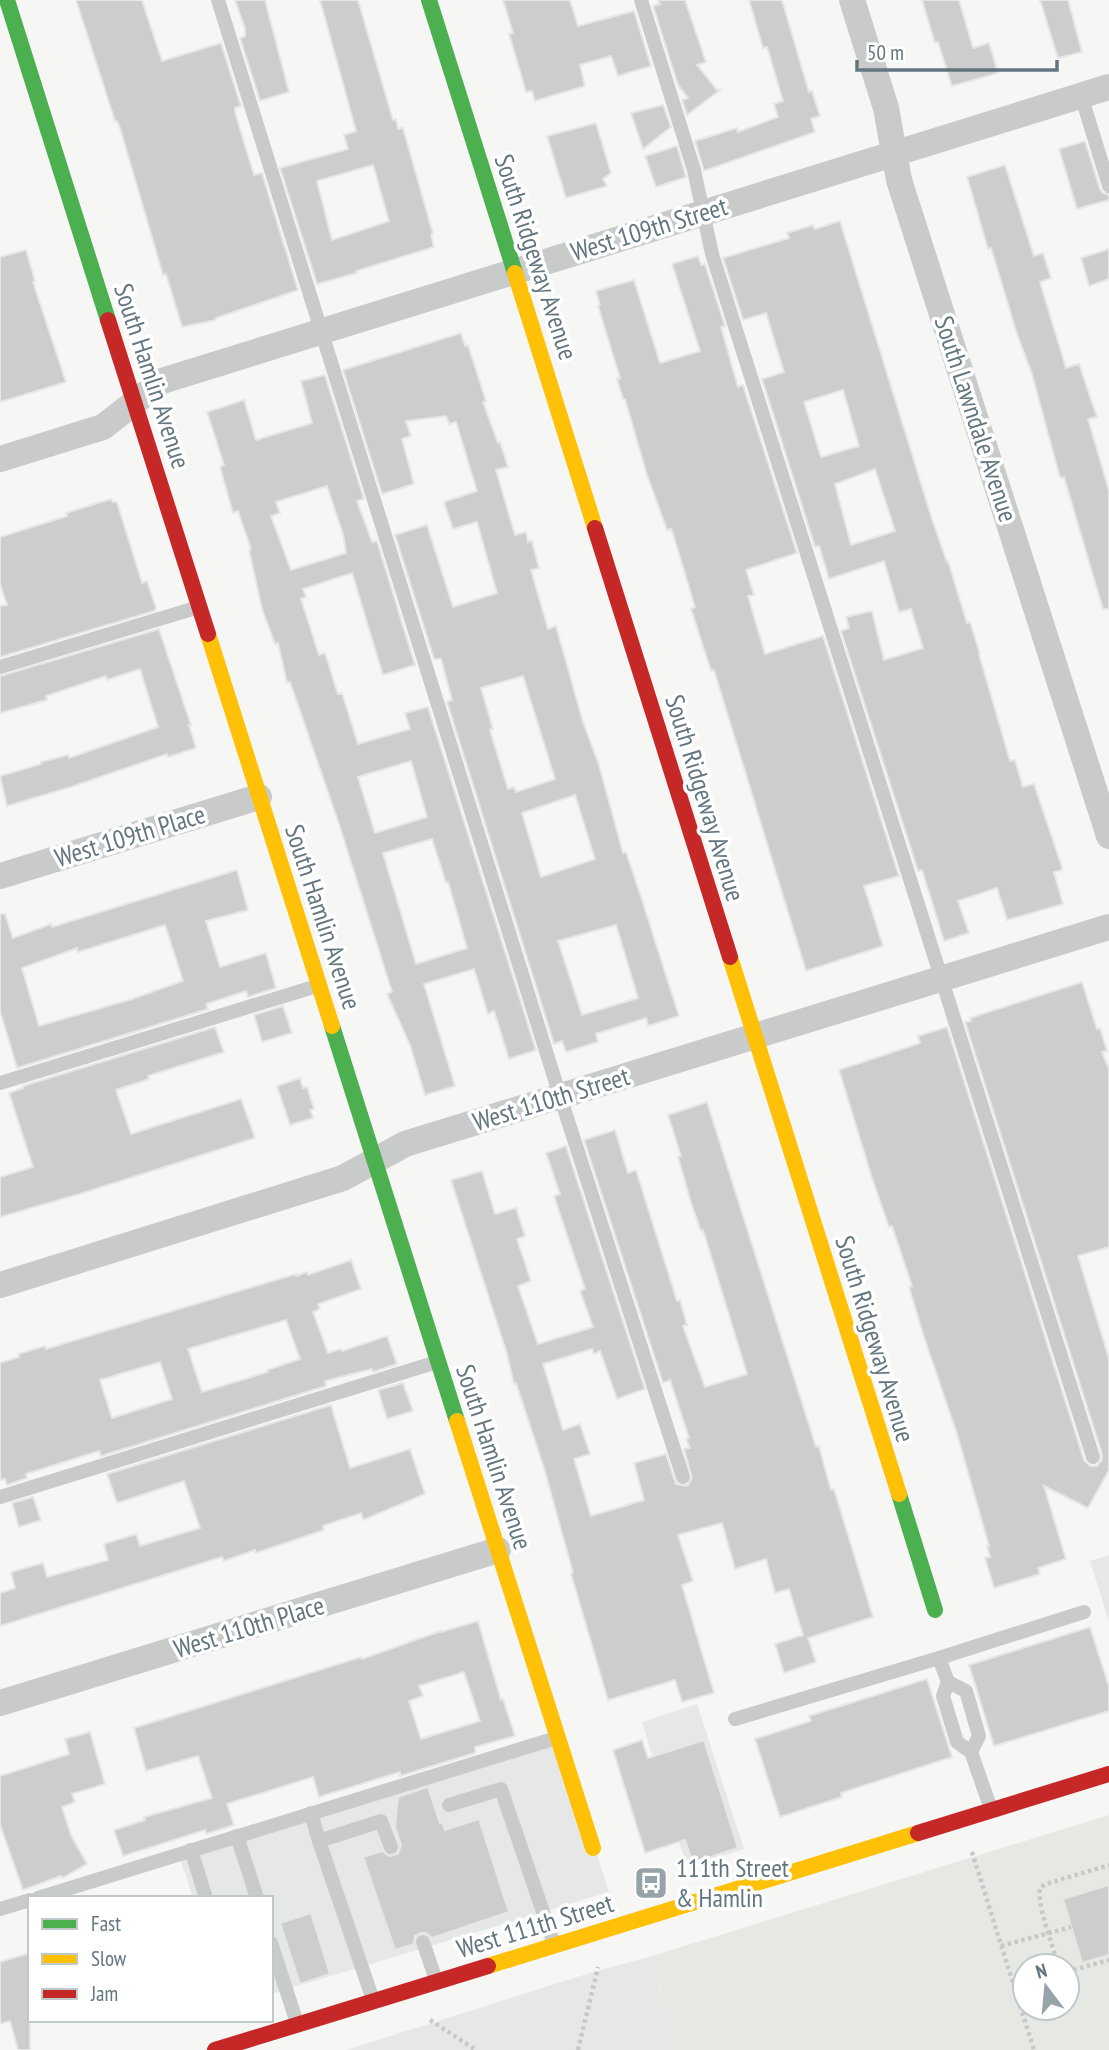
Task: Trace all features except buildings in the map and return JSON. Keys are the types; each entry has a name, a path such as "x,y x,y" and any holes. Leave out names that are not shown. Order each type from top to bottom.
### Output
{"street":[{"name":"South Hamlin Avenue","path":"7,0 593,1848"},
{"name":"South Ridgeway Avenue","path":"429,0 935,1611"},
{"name":"South Lawndale Avenue","path":"852,0 886,108 900,180 1109,835"},
{"name":"West 109th Street","path":"0,459 103,427 162,381 1109,87"},
{"name":"West 109th Place","path":"0,876 259,797"},
{"name":"West 110th Street","path":"0,1285 343,1178 405,1144 1109,927"},
{"name":"West 110th Place","path":"0,1703 498,1550"},
{"name":"West 111th Street","path":"215,2050 1109,1774"}],"lane":[{"path":"218,0 560,1096 683,1477"},
{"path":"641,0 694,170 712,254 1093,1457"},
{"path":"1081,96 1109,186"},
{"path":"0,667 199,607"},
{"path":"0,1083 319,985"},
{"path":"0,1497 438,1361"},
{"path":"735,1719 1084,1612"},
{"path":"939,1658 948,1682 943,1696 957,1742 971,1752 992,1810"},
{"path":"948,1682 966,1691 979,1736 971,1752"},
{"path":"44,1896 557,1737"},
{"path":"449,1805 501,1788 555,1945"},
{"path":"311,1813 373,2001"},
{"path":"319,1841 381,1821 391,1847"},
{"path":"237,1836 256,1896"},
{"path":"191,1850 205,1896"},
{"path":"0,1909 28,1901"},
{"path":"422,1942 436,1982"},
{"path":"273,1949 297,2025"},
{"path":"247,2022 253,2039"}],"path":[{"path":"972,1852 1034,2050"},
{"path":"1054,1952 1039,1895 1040,1888 1109,1865"},
{"path":"1001,1947 1072,1927"},
{"path":"1081,1968 1109,1960"},
{"path":"578,2050 598,1967"},
{"path":"430,2020 476,2050"}],"shaded area":[{"path":"1109,1555 1109,1622 1090,1561"},
{"path":"697,1704 744,1849 687,1868 642,1722"},
{"path":"558,1731 609,1892 273,1993 273,1896 192,1896 178,1852"},
{"path":"1109,1815 1109,2050 678,2050 649,1957"},
{"path":"649,1957 678,2050 346,2050 593,1972"}],"traffic: fast":[{"path":"7,0 108,320"},
{"path":"429,0 515,273"},
{"path":"332,1026 457,1421"},
{"path":"899,1494 935,1610"}],"traffic: slow":[{"path":"515,273 595,528"},
{"path":"208,634 332,1026"},
{"path":"730,957 899,1494"},
{"path":"457,1421 593,1848"},
{"path":"488,1966 918,1833"}],"traffic: jam":[{"path":"108,320 208,634"},
{"path":"595,528 730,957"},
{"path":"918,1833 1109,1774"},
{"path":"215,2050 488,1966"}],"place":[{"name":"111th Street & Hamlin","path":"651,1883"}]}
